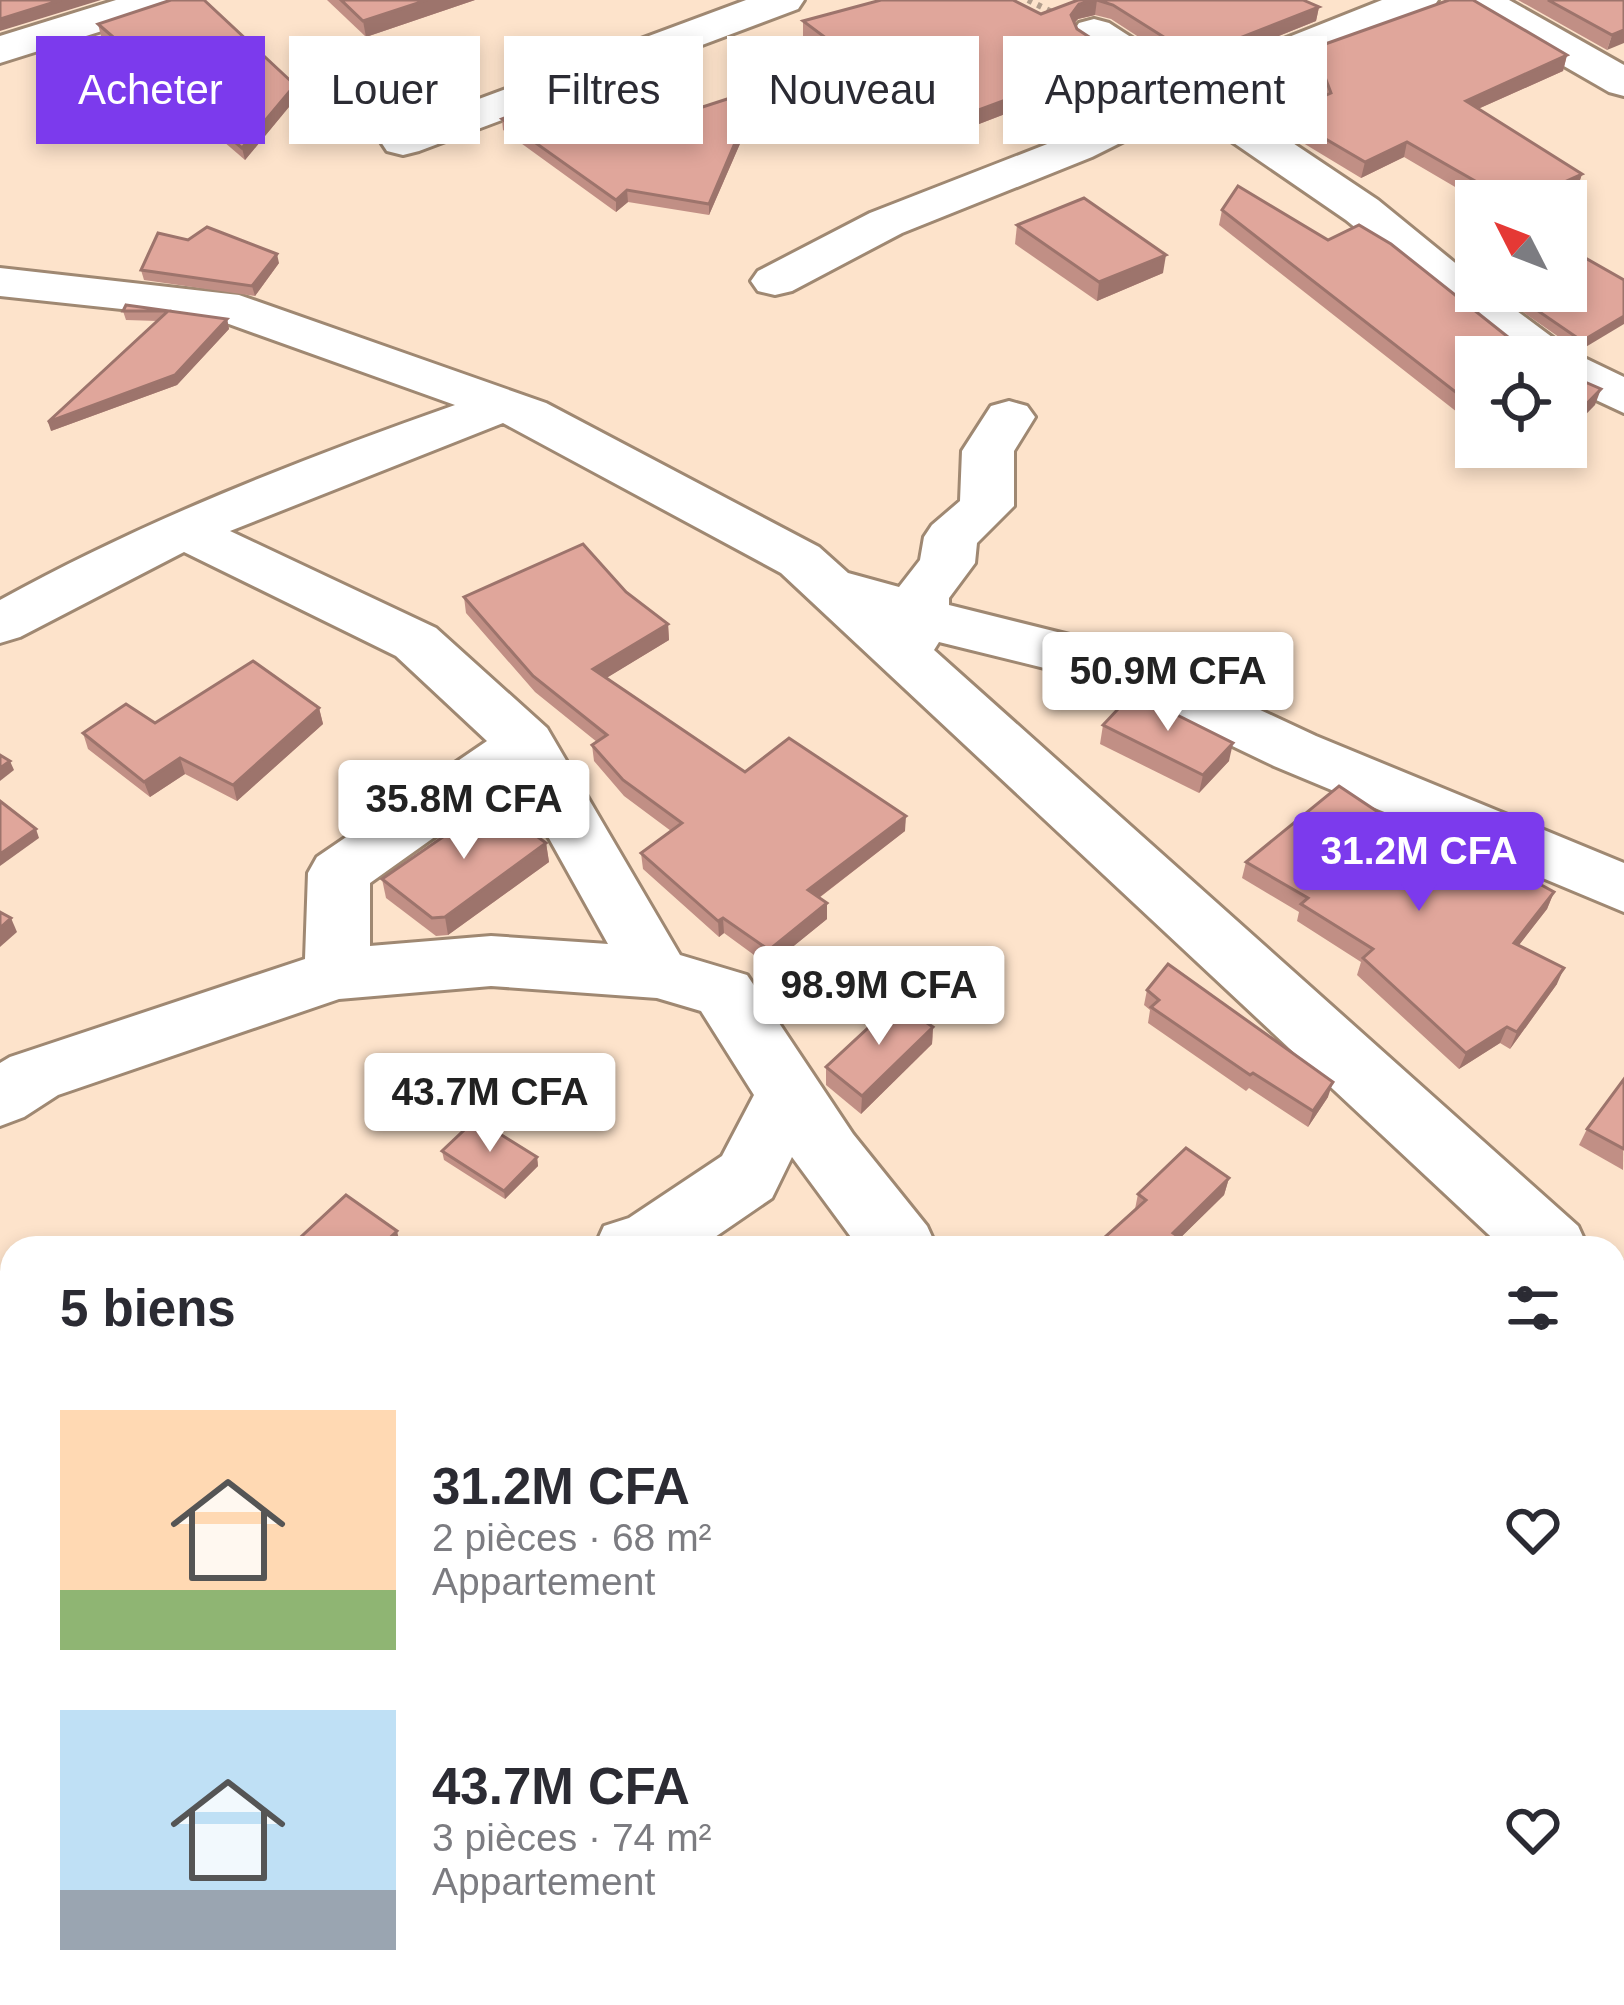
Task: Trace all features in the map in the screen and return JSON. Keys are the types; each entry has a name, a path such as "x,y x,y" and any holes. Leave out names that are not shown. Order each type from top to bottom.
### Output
{"street":[{"path":"0,50 158,0"},
{"path":"480,113 784,0"},
{"path":"1327,36 1418,0"},
{"path":"1479,0 1624,82"},
{"path":"1094,32 1100,36"},
{"path":"775,281 886,223 1084,144"},
{"path":"1263,144 1359,207 1438,269 1482,311 1519,336"},
{"path":"0,282 222,305 504,405 800,560 819,578 913,635 1539,1236"},
{"path":"1587,378 1624,398"},
{"path":"0,624 64,586 186,531 377,450 504,405"},
{"path":"913,635 921,596 947,563 951,537 987,506 988,451 1009,417"},
{"path":"186,531 416,642 526,742 657,973"},
{"path":"913,635 1114,665 1295,751 1624,889"},
{"path":"337,974 339,873 526,742"},
{"path":"0,1098 34,1076 337,974 491,961 657,973 724,993 828,1154 892,1236"},
{"path":"658,1236 747,1177 789,1094"}],"building":[{"path":"0,0 61,0 0,19"},
{"path":"171,0 204,0 243,36 112,36 98,24"},
{"path":"341,0 427,0 363,21"},
{"path":"881,0 1013,0 1041,14 1078,0 1097,0 1079,4 1071,15 1077,29 1088,36 1003,36 1003,101 979,110 979,36 823,36 803,21"},
{"path":"1097,0 1303,0 1319,7 1245,36 1162,36"},
{"path":"1449,0 1473,0 1567,55 1466,101 1582,174 1569,180 1473,180 1407,142 1365,162 1327,140 1327,95 1331,93 1327,43"},
{"path":"1548,0 1624,0 1624,30 1612,35"},
{"path":"265,57 289,79 289,92 265,121"},
{"path":"727,99 727,144 735,144 709,204 627,190 616,200 537,144 703,144 703,107"},
{"path":"1238,186 1328,240 1359,225 1455,295 1455,312 1477,312 1507,336 1455,336 1455,392 1222,210"},
{"path":"1084,198 1166,255 1099,282 1017,225"},
{"path":"207,227 277,254 252,286 141,270 158,233 188,240"},
{"path":"1587,259 1624,280 1624,316 1587,338 1575,336 1540,312 1587,312"},
{"path":"126,305 227,319 175,375 48,422 168,311 123,311"},
{"path":"1587,383 1601,389 1587,403"},
{"path":"583,544 626,592 668,624 593,669 745,772 789,738 906,816 808,890 827,903 769,950 723,918 718,921 641,853 682,823 623,780 592,745 607,735 533,676 464,597"},
{"path":"253,661 319,708 233,785 180,758 144,782 83,733 126,704 155,723"},
{"path":"1133,693 1233,743 1203,775 1103,725"},
{"path":"1339,786 1390,820 1395,815 1498,875 1507,866 1554,892 1514,943 1564,968 1517,1032 1507,1027 1466,1053 1363,958 1373,949 1301,904 1308,898 1246,862"},
{"path":"0,801 36,829 0,854"},
{"path":"492,803 546,843 445,917 432,918 382,879"},
{"path":"1168,964 1333,1082 1313,1111 1250,1075 1151,1007 1159,1000 1147,990"},
{"path":"896,1002 933,1027 862,1096 826,1067"},
{"path":"1624,1079 1624,1149 1587,1129"},
{"path":"476,1119 537,1157 504,1191 442,1151"},
{"path":"1186,1148 1229,1178 1173,1233 1177,1236 1106,1236 1146,1200 1138,1194"},
{"path":"346,1195 397,1231 392,1236 302,1236"}]}
